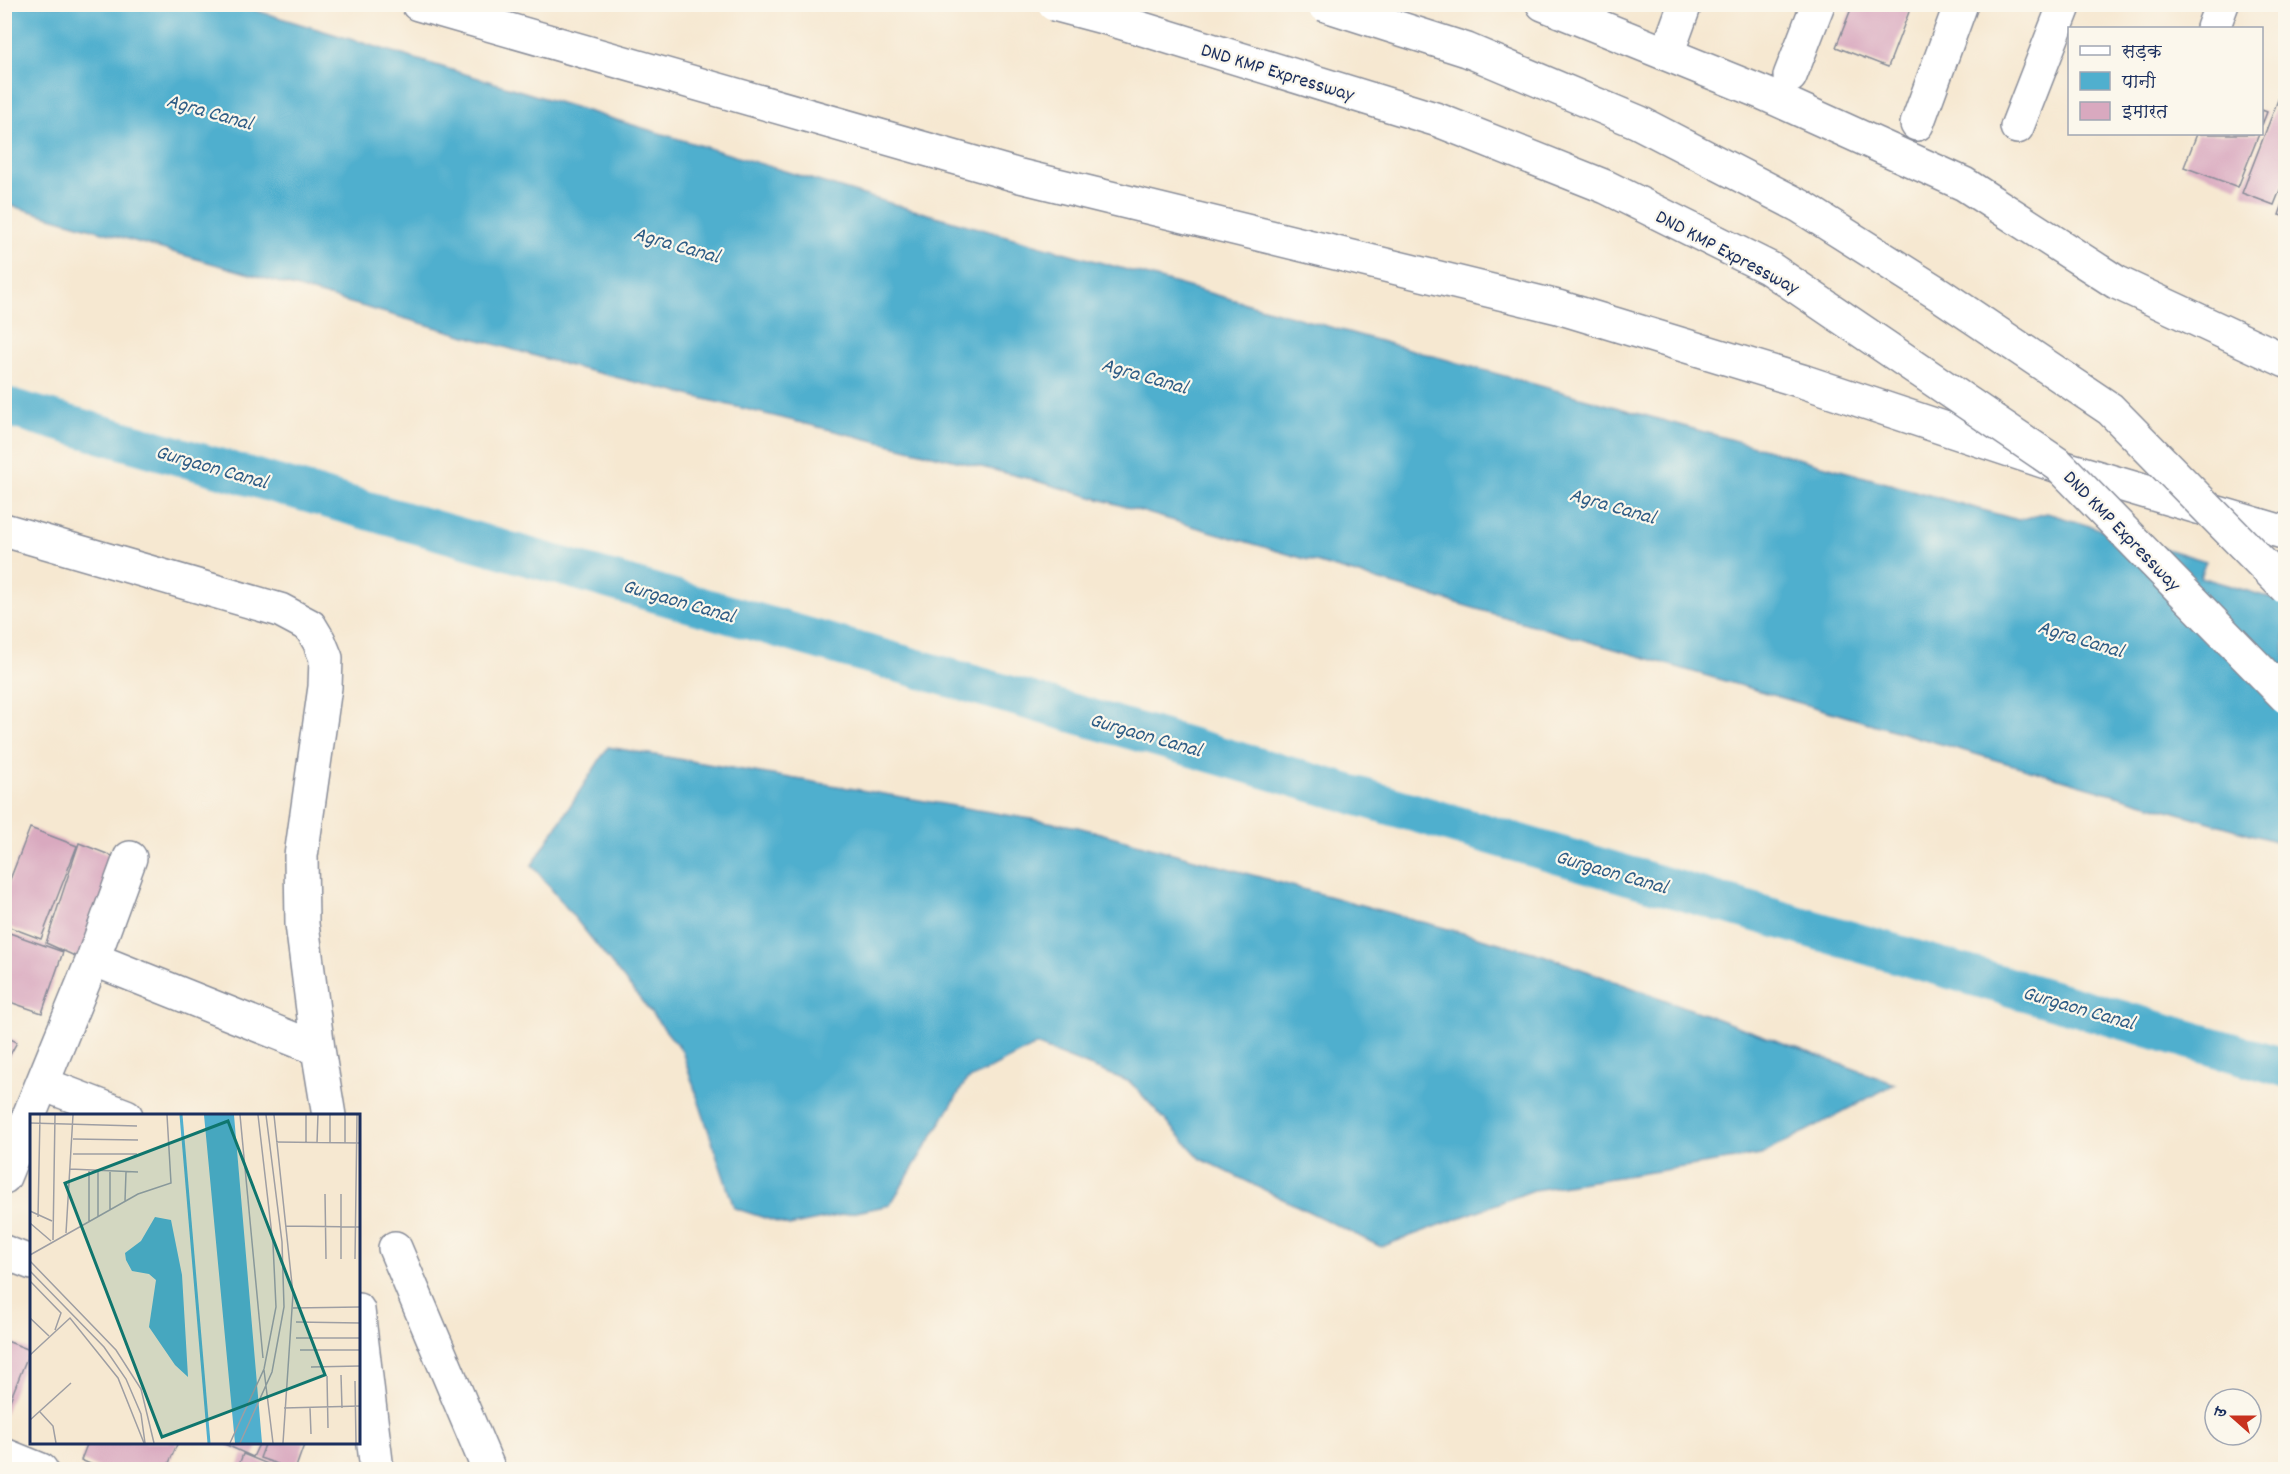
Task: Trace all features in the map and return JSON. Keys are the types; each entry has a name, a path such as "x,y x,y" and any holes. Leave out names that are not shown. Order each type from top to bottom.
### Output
{"main road":[{"path":"418,4 1020,176 1558,307 1805,382 2055,465 2286,533"},
{"name":"DND KMP Expressway","path":"1054,4 1107,18 1438,120 1606,187 1769,268 2059,465 2286,697"},
{"path":"1323,4 1467,50 1596,104 1638,122 1800,206 1939,294 2110,409 2286,588"},
{"path":"1543,4 1763,93 1964,184 2116,282 2286,361"},
{"path":"1667,54 1685,4"},
{"path":"1790,76 1818,4"},
{"path":"1917,124 1961,4"},
{"path":"2017,127 2066,4"},
{"path":"2213,27 2222,4"},
{"path":"4,530 280,610 310,626 319,641 326,658 325,687 301,856 302,924 329,1114"},
{"path":"34,1114 43,1084 130,858"},
{"path":"93,959 318,1049"},
{"path":"43,1084 121,1114"},
{"path":"14,1177 30,1126"},
{"path":"395,1248 489,1470"},
{"path":"4,1252 30,1262"},
{"path":"360,1328 364,1395 377,1470"},
{"path":"4,1455 41,1470"}],"water":[{"name":"Agra Canal","path":"4,5 238,5 903,207 2018,520 2047,513 2206,561 2200,577 2285,602 2285,844 1030,479 574,367 5,204"},
{"path":"608,747 1078,827 1543,955 1895,1084 1761,1155 1534,1190 1381,1247 1201,1159 1130,1082 1036,1045 966,1081 890,1205 789,1226 734,1208 682,1051 532,865"}],"building":[{"path":"1853,4 1912,4 1888,67 1836,47"},
{"path":"2286,79 2286,175 2274,205 2242,193"},
{"path":"2263,110 2267,112 2263,122"},
{"path":"2197,135 2259,135 2238,187 2184,167"},
{"path":"2286,198 2286,217 2279,215"},
{"path":"30,828 77,846 41,939 4,925 4,895"},
{"path":"79,843 125,861 86,961 46,943"},
{"path":"4,931 63,952 42,1013 4,1000"},
{"path":"4,1036 17,1042 4,1066"},
{"path":"4,1340 30,1350 5,1413 4,1413"},
{"path":"87,1444 177,1444 166,1470 104,1470 81,1460"},
{"path":"224,1444 259,1444 253,1457"},
{"path":"265,1444 304,1444 295,1470 260,1458"},
{"path":"243,1454 280,1469 280,1470 237,1470"}],"waterway":[{"name":"Gurgaon Canal","path":"4,406 1173,742 2286,1068"}]}
